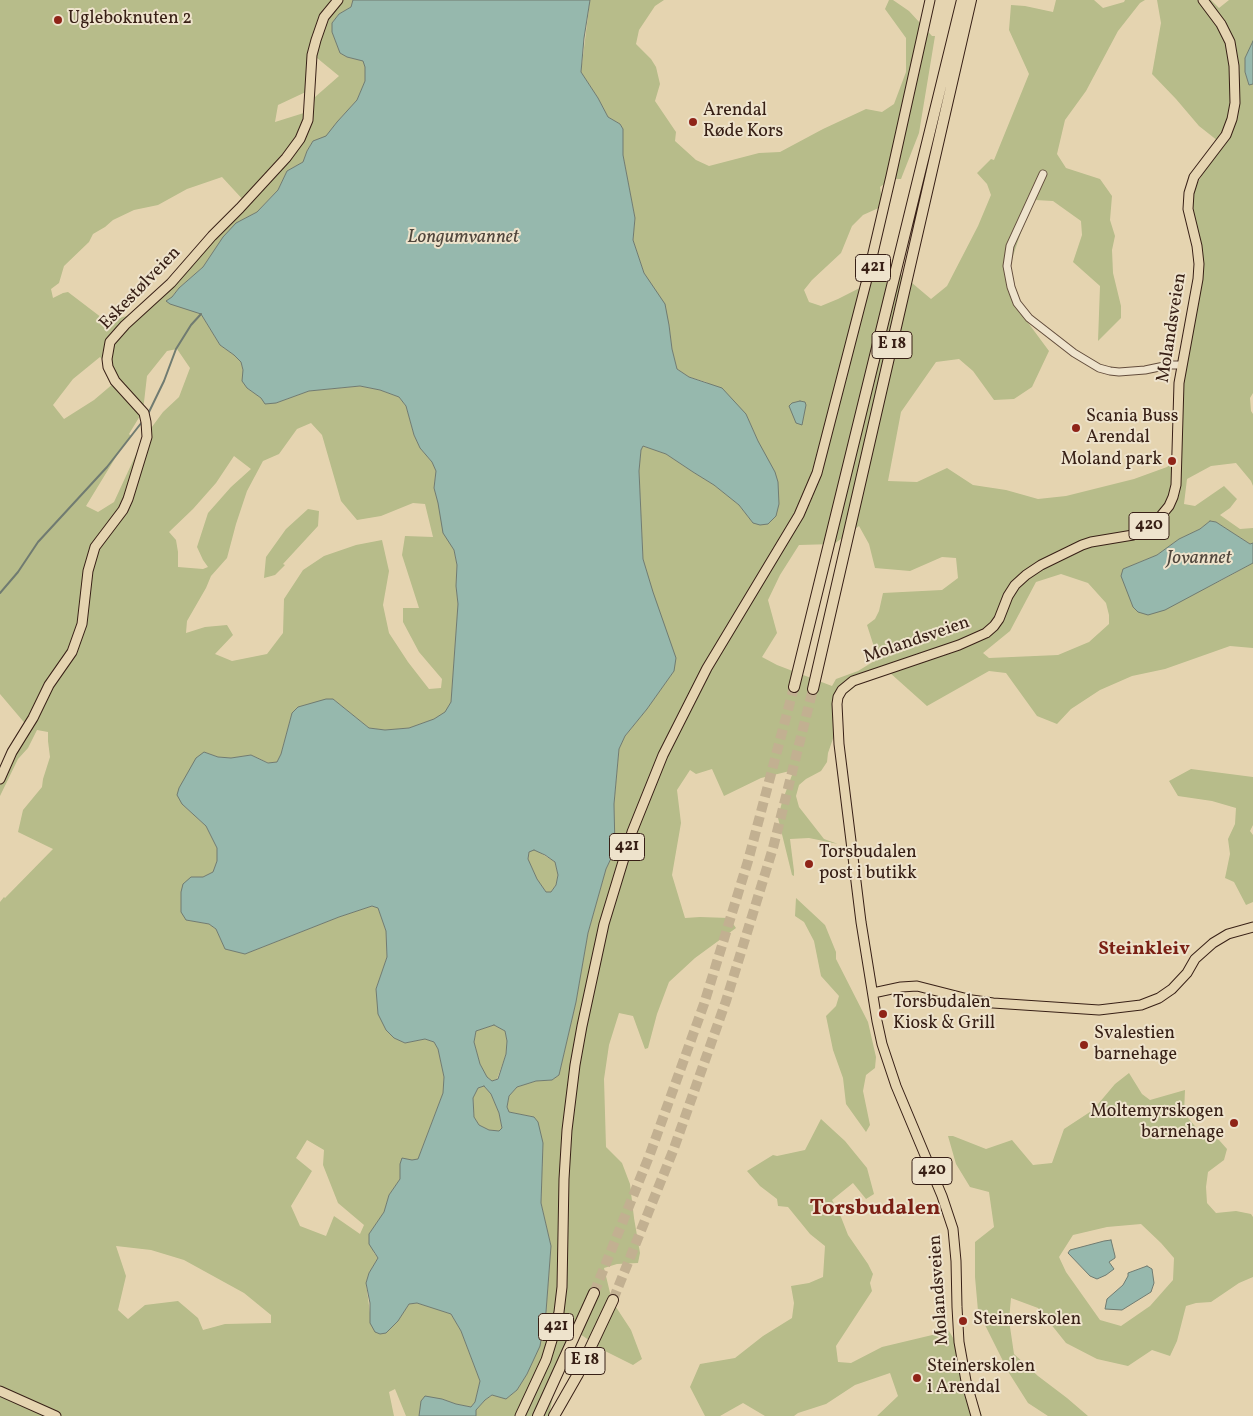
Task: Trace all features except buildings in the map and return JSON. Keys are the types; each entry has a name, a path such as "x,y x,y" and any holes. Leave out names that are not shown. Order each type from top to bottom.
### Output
{"highway":[{"name":"E 18","path":"794,687 962,0"},
{"name":"E 18","path":"813,689 971,0"},
{"name":"E 18","path":"538,1416 594,1293"},
{"name":"E 18","path":"554,1416 578,1374 613,1300"}],"main road":[{"name":"Eskestølveien","path":"0,779 12,752 49,685 72,652 80,632 88,571 95,547 123,510 147,437 145,418 111,374 107,360 110,342 125,325 171,283 212,236 280,164 300,139 308,120 312,55 316,40 324,17 338,0"},
{"name":"421","path":"521,1416 546,1360 559,1312 562,1287 567,1130 582,1026 606,916 632,832 674,732 712,660 792,528 806,502 817,473 845,365 932,0"},
{"name":"Molandsveien","path":"976,1416 966,1381 959,1342 953,1229 942,1196 889,1066 872,993 861,922 839,744 838,697 847,685 861,678 959,645 986,633 999,620 1008,596 1015,585 1026,575 1082,545 1141,532 1155,523 1169,506 1176,485 1178,393 1199,264 1197,246 1188,209 1188,193 1194,177 1226,135 1235,103 1234,66 1230,42 1221,24 1203,0"},
{"path":"872,993 917,986 972,1000 993,1003 1099,1010 1133,1006 1150,1002 1172,989 1187,973 1195,959 1212,944 1228,934 1253,928"},
{"path":"0,1391 56,1416"}],"street":[{"path":"1043,174 1010,246 1007,266 1011,287 1017,303 1029,318 1074,353 1099,368 1119,372 1182,365"}],"green space":[{"path":"0,0 353,0 351,7 339,14 332,23 332,32 340,53 363,61 366,67 365,81 357,100 326,137 313,141 303,162 287,171 278,190 257,212 236,223 223,237 203,267 179,288 172,297 201,314 220,345 241,362 247,388 261,398 276,403 309,391 360,386 380,390 399,397 406,406 414,435 420,448 432,462 436,471 434,488 457,565 456,586 458,604 451,702 446,712 434,719 409,728 385,730 369,728 333,699 298,707 292,713 277,762 269,763 251,755 231,758 218,757 204,752 182,804 206,826 217,848 217,861 213,872 203,877 191,877 186,920 209,924 216,929 225,949 245,954 339,917 372,906 378,908 386,931 387,957 376,989 386,1030 394,1038 405,1043 425,1039 434,1042 438,1049 444,1077 443,1093 418,1159 400,1164 400,1179 389,1195 384,1212 369,1234 374,1253 378,1258 369,1273 366,1283 370,1313 398,1321 409,1304 417,1303 451,1314 461,1331 480,1381 475,1402 471,1407 442,1399 421,1401 419,1416 406,1416 395,1389 389,1392 394,1416 0,1416 0,902 53,849 18,832 23,810 42,787 50,757 48,732 37,730 28,748 18,759 0,796 0,768 5,766 28,727 0,694","holes":["317,58 339,76 307,104 307,112 275,122 278,105 310,90","222,177 246,203 140,313 106,321 68,292 53,298 51,289 59,283 64,266 89,242 93,234 113,220 134,210 158,205 187,189","177,349 190,368 179,397 163,412 143,439 114,502 98,512 86,506 122,447 131,436 129,434 143,411 147,376 167,351","100,357 108,365 114,383 94,400 64,419 53,405 73,379","311,423 322,435 341,501 357,520 381,516 413,503 425,504 433,537 405,536 402,555 419,608 403,608 403,622 419,652 442,679 441,688 429,689 389,633 383,605 389,571 382,540 356,545 324,556 303,570 284,599 283,633 267,654 232,661 215,654 233,635 227,625 205,627 186,633 187,621 211,576 227,558 247,491 263,461 279,454 297,429","234,456 251,469 231,487 208,513 197,547 208,567 203,569 178,567 176,540 169,532 216,483","307,1140 324,1150 323,1165 338,1203 364,1225 360,1234 334,1216 326,1236 300,1226 291,1206 312,1171 296,1158","116,1246 151,1250 184,1260 244,1293 271,1315 271,1323 225,1324 203,1330 198,1318 178,1301 145,1305 128,1319 118,1310 126,1276"]},
{"path":"590,0 664,0 655,6 639,30 636,44 656,67 660,84 655,101 676,132 675,141 696,160 709,166 759,153 780,152 866,109 882,112 894,104 906,72 906,38 885,9 889,0 893,0 909,11 932,36 935,36 919,133 901,179 891,179 880,187 883,206 863,215 852,226 841,253 804,290 809,302 821,306 893,271 905,277 931,299 947,286 978,226 991,195 987,184 977,173 991,159 994,160 1029,74 1009,30 1011,5 1053,12 1056,0 1094,0 1103,8 1124,2 1125,0 1145,0 1140,3 1118,31 1086,91 1065,120 1057,154 1066,168 1100,179 1112,196 1110,220 1115,236 1112,250 1113,273 1121,306 1121,318 1098,341 1100,286 1073,262 1082,235 1081,221 1053,201 1035,200 1021,232 1010,265 1012,295 1029,324 1049,351 1032,387 1014,399 994,400 973,371 959,359 936,362 901,412 888,481 917,482 947,468 973,485 1006,490 1038,499 1066,496 1134,479 1167,467 1175,460 1182,390 1197,285 1193,191 1210,161 1218,141 1199,126 1152,74 1161,23 1157,0 1211,0 1219,8 1229,0 1253,0 1253,41 1245,58 1245,72 1249,85 1253,84 1253,393 1250,398 1253,414 1253,486 1236,463 1211,466 1187,479 1184,504 1195,506 1224,486 1237,499 1230,508 1220,515 1240,529 1253,528 1253,543 1250,544 1216,522 1210,521 1200,529 1179,539 1157,555 1123,569 1191,595 1253,563 1253,648 1230,646 1165,669 1132,676 1100,690 1071,709 1057,724 1037,716 1006,673 989,671 927,706 889,672 857,685 836,702 835,733 827,762 821,771 799,785 796,796 799,807 824,839 838,844 809,838 790,839 794,876 792,875 778,818 792,775 790,771 761,778 724,796 712,769 696,774 690,770 677,790 681,823 672,875 685,918 729,918 736,928 695,958 669,982 657,1014 648,1048 645,1049 633,1016 619,1013 609,1045 604,1079 606,1147 622,1163 630,1184 640,1253 638,1263 617,1264 604,1268 612,1301 631,1330 642,1359 633,1365 605,1351 577,1332 564,1362 549,1416 476,1416 476,1410 485,1400 493,1395 506,1399 517,1390 527,1374 539,1346 546,1312 551,1246 541,1203 543,1143 534,1117 509,1112 507,1107 509,1096 517,1087 536,1081 552,1080 559,1075 576,1002 588,933 606,869 615,850 614,804 619,749 625,736 674,671 643,559 639,471 643,446 666,454 714,485 739,505 753,523 758,441 746,414 706,382 689,377 677,369 669,325 644,273 633,240 635,218 623,155 623,129 620,124 608,117 581,72","holes":["859,526 869,544 875,568 910,571 942,557 956,558 958,578 942,590 883,593 879,611 875,619 867,625 875,650 876,660 858,671 836,679 832,686 777,665 762,657 777,633 768,600 780,575 799,545 834,544","1061,574 1088,583 1106,603 1109,624 1089,642 1058,655 989,658 983,653 1010,631 1036,582"]},
{"path":"308,509 319,511 318,526 275,575 264,578 266,557 286,529"},
{"path":"1191,769 1253,777 1253,825 1250,831 1253,835 1253,902 1246,905 1234,882 1225,878 1230,854 1228,839 1235,824 1236,808 1212,801 1178,796 1169,781"},
{"path":"534,849 555,862 558,875 556,885 551,892 546,892 537,879 528,859 529,852"},
{"path":"796,898 825,925 836,952 836,959 868,1022 876,1057 875,1068 866,1075 863,1091 870,1125 866,1132 846,1104 843,1078 833,1050 826,1016 836,1006 839,996 821,976 814,941 804,922 795,916"},
{"path":"494,1025 505,1031 507,1041 506,1054 497,1079 492,1081 487,1077 480,1064 474,1042 476,1031"},
{"path":"1129,1073 1142,1094 1150,1100 1185,1090 1184,1113 1199,1131 1219,1140 1227,1149 1224,1160 1208,1172 1206,1187 1207,1203 1216,1213 1236,1211 1251,1214 1253,1217 1253,1277 1239,1283 1211,1302 1186,1306 1177,1341 1170,1356 1152,1350 1128,1366 1097,1359 1066,1343 1038,1308 1011,1298 1009,1320 1014,1354 1088,1416 1048,1416 1028,1403 1009,1373 978,1311 975,1277 975,1242 994,1227 989,1192 970,1187 956,1164 948,1136 953,1136 986,1149 1012,1140 1033,1165 1052,1163 1064,1129 1093,1110 1115,1084","holes":["1141,1224 1174,1258 1173,1280 1150,1306 1121,1326 1100,1320 1066,1272 1059,1257 1073,1235 1107,1227"]},
{"path":"484,1086 491,1094 499,1113 502,1128 499,1131 489,1130 479,1125 474,1117 473,1098 478,1088"},
{"path":"821,1119 845,1141 867,1168 874,1194 866,1199 853,1183 832,1200 848,1235 873,1274 870,1283 872,1291 836,1346 838,1362 851,1363 882,1347 949,1331 963,1355 982,1416 877,1416 898,1396 890,1373 855,1385 826,1404 794,1416 765,1416 743,1403 720,1416 705,1416 690,1387 700,1364 735,1358 763,1336 792,1318 794,1303 791,1286 809,1283 823,1277 825,1246 810,1234 788,1207 778,1206 777,1199 760,1186 747,1171 773,1155 777,1156 805,1150"}],"water":[{"name":"Longumvannet","path":"353,0 590,0 581,72 608,117 620,124 623,129 623,155 635,218 633,240 644,273 665,304 677,369 689,377 722,388 746,414 775,472 778,482 779,504 776,516 768,524 760,525 753,523 739,505 714,485 666,454 643,446 641,450 639,471 643,559 676,658 674,671 625,736 619,749 614,804 615,850 606,869 588,933 576,1002 559,1075 552,1080 536,1081 517,1087 509,1096 507,1107 509,1112 534,1117 538,1122 543,1143 541,1203 551,1246 546,1312 540,1346 517,1390 506,1399 492,1395 476,1410 476,1416 419,1416 421,1401 425,1396 471,1407 475,1402 480,1381 461,1331 451,1314 417,1303 409,1304 398,1321 386,1333 380,1334 375,1332 370,1323 370,1303 366,1283 369,1273 378,1258 369,1244 369,1234 384,1212 389,1195 400,1179 402,1158 418,1159 443,1093 444,1077 438,1049 434,1042 425,1039 405,1043 394,1038 386,1030 378,1014 376,989 387,957 386,931 378,908 372,906 339,917 245,954 225,949 216,929 209,924 186,920 181,912 183,884 191,877 203,877 213,872 217,861 217,848 206,826 182,804 177,795 196,758 204,752 218,757 231,758 251,755 268,763 277,762 292,713 298,707 326,699 333,699 369,728 385,730 409,728 434,719 445,712 451,702 458,604 456,586 457,565 454,550 443,533 434,488 436,471 432,462 420,448 414,435 406,406 399,397 380,390 360,386 309,391 276,403 265,404 242,381 243,370 241,362 220,345 201,314 166,301 203,267 223,237 236,223 257,212 278,190 287,171 303,162 313,141 326,136 357,100 365,81 363,61 340,53 332,32 332,23 339,14 351,7","holes":["534,850 555,862 558,875 556,885 551,892 546,892 537,879 528,859 529,852","494,1025 505,1031 507,1041 506,1054 498,1079 492,1081 487,1077 480,1064 474,1042 476,1031","484,1086 491,1094 499,1113 502,1128 499,1131 489,1130 479,1125 474,1117 473,1098 478,1088"]},
{"path":"1253,41 1253,84 1249,85 1245,72 1245,58"},
{"path":"800,401 805,402 806,405 802,425 796,423 789,406"},
{"name":"Jovannet","path":"1210,521 1216,522 1250,544 1253,543 1253,563 1165,610 1148,615 1138,612 1133,607 1121,576 1123,569 1157,555 1179,539 1200,529"},
{"path":"1111,1240 1115,1258 1109,1262 1114,1269 1097,1279 1090,1276 1068,1253 1070,1250"},
{"path":"1147,1266 1152,1269 1154,1283 1151,1292 1122,1310 1105,1309 1107,1299 1123,1285 1128,1273"}],"waterway":[{"path":"148,414 164,381 176,349 191,325 201,314"},
{"path":"0,593 18,572 38,542 107,467 142,422"}],"tunnel":[{"path":"594,1293 650,1154 704,1004 748,861 794,687"},
{"path":"613,1300 673,1151 726,1001 773,848 813,689"}],"place":[{"name":"Ugleboknuten 2","path":"58,20"},
{"name":"Arendal Røde Kors","path":"693,122"},
{"name":"Scania Buss Arendal","path":"1076,428"},
{"name":"Moland park","path":"1172,461"},
{"name":"Torsbudalen post i butikk","path":"809,864"},
{"name":"Torsbudalen Kiosk & Grill","path":"883,1014"},
{"name":"Svalestien barnehage","path":"1084,1045"},
{"name":"Moltemyrskogen barnehage","path":"1234,1123"},
{"name":"Steinerskolen","path":"963,1321"},
{"name":"Steinerskolen i Arendal","path":"917,1378"}],"district":[{"name":"Steinkleiv","path":"1144,951"},
{"name":"Torsbudalen","path":"875,1210"}]}
